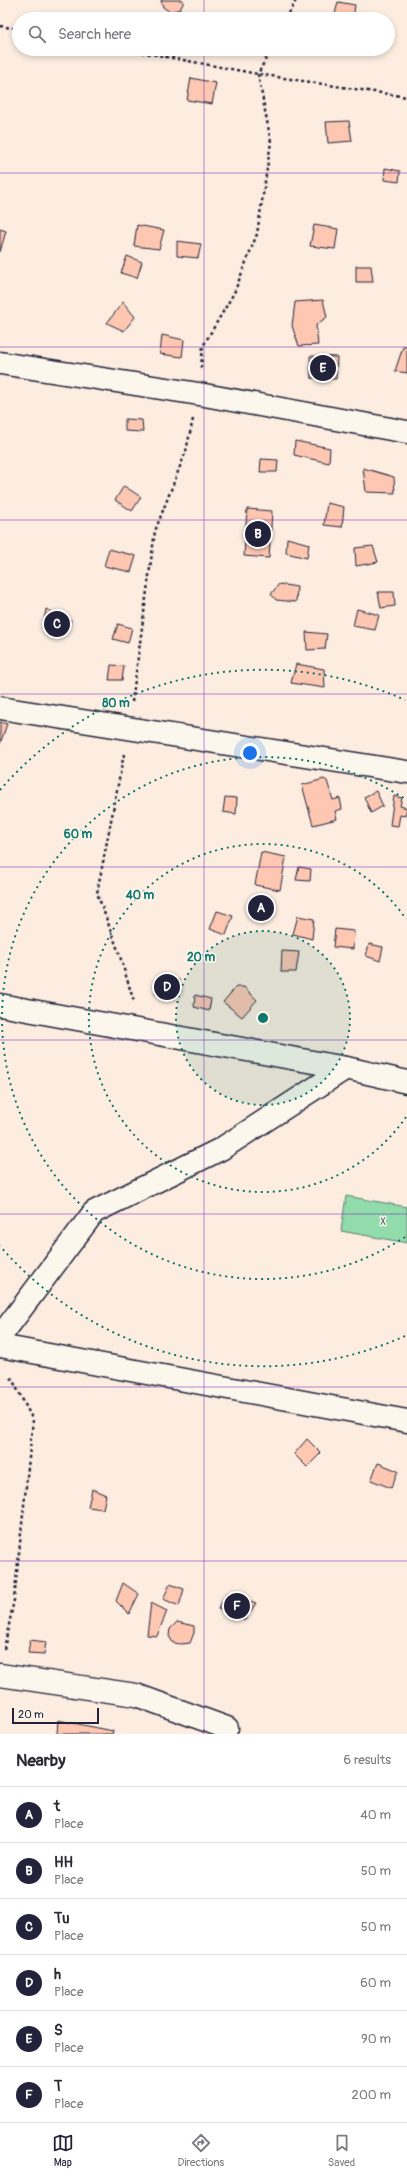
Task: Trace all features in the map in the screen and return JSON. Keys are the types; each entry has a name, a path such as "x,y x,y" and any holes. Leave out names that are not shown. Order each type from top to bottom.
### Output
{"street":[{"path":"0,362 199,394 407,432"},
{"path":"0,708 407,772"},
{"path":"0,1005 346,1068 407,1082"},
{"path":"0,1337 94,1212 221,1149 346,1068"},
{"path":"0,1346 407,1421"},
{"path":"0,1675 136,1695 227,1728"}],"path":[{"path":"290,12 296,0"},
{"path":"0,26 12,28"},
{"path":"162,56 258,74 407,97"},
{"path":"136,1008 119,953 97,893 129,728 155,531 186,451 199,394 203,346 234,293 257,234 271,142 258,74 267,56"},
{"path":"4,1651 14,1600 33,1420 7,1371"}],"green space":[{"name":"X","path":"346,1196 407,1207 407,1243 341,1231"}],"building":[{"path":"161,0 183,0 183,4 180,9 170,12 163,7"},
{"path":"338,2 355,5 354,12 336,12"},
{"path":"191,78 216,83 212,104 187,100"},
{"path":"349,121 352,141 328,143 326,122"},
{"path":"385,168 400,171 399,182 384,180"},
{"path":"137,225 164,230 159,249 134,246"},
{"path":"314,225 338,229 335,249 310,246"},
{"path":"0,229 6,231 0,252"},
{"path":"177,241 201,244 198,258 177,256"},
{"path":"127,256 142,262 137,278 121,273"},
{"path":"356,266 371,266 373,282 356,282"},
{"path":"323,300 327,317 316,325 318,345 299,346 292,326 295,302"},
{"path":"123,302 135,317 124,331 107,323"},
{"path":"162,335 184,340 182,357 160,354"},
{"path":"403,347 407,347 407,373 395,371"},
{"path":"310,356 337,357 336,379 311,378"},
{"path":"125,419 142,420 143,432 125,431"},
{"path":"295,441 330,448 329,463 294,455"},
{"path":"261,459 278,460 277,472 260,472"},
{"path":"363,468 394,477 395,493 366,492"},
{"path":"124,486 141,497 132,511 115,500"},
{"path":"327,503 344,507 342,527 324,525"},
{"path":"247,509 272,511 269,558 244,556"},
{"path":"287,538 309,544 307,558 286,553"},
{"path":"373,546 378,562 356,566 355,548"},
{"path":"109,549 136,556 131,572 104,566"},
{"path":"279,584 297,587 296,602 276,600 271,594"},
{"path":"378,592 394,592 395,606 381,608"},
{"path":"46,609 71,620 67,632 43,628"},
{"path":"357,609 379,615 375,630 353,626"},
{"path":"118,624 132,628 128,643 113,639"},
{"path":"306,632 327,634 325,649 307,650"},
{"path":"296,664 324,669 325,688 291,683"},
{"path":"111,665 124,666 122,680 109,680"},
{"path":"0,722 7,724 0,744"},
{"path":"324,779 327,781 333,800 340,798 342,809 335,811 337,819 313,825 302,785"},
{"path":"376,791 383,806 371,813 364,797"},
{"path":"394,796 402,798 400,806 407,808 405,816 400,815 398,826 390,825"},
{"path":"225,797 237,798 236,814 223,812"},
{"path":"261,852 286,857 280,890 255,885"},
{"path":"299,867 311,869 310,881 296,880"},
{"path":"256,897 269,899 267,917 254,916"},
{"path":"217,911 233,916 226,935 210,929"},
{"path":"298,916 314,919 312,939 293,934"},
{"path":"335,929 354,931 353,949 333,947"},
{"path":"369,944 383,947 380,961 366,956"},
{"path":"282,951 299,952 296,972 281,972"},
{"path":"159,975 179,980 174,999 155,994"},
{"path":"236,987 244,987 257,1000 242,1017 223,1002"},
{"path":"195,995 211,999 209,1011 194,1007"},
{"path":"307,1439 321,1453 307,1467 294,1454"},
{"path":"378,1463 398,1471 391,1488 371,1480"},
{"path":"92,1489 106,1495 103,1509 88,1507"},
{"path":"123,1583 139,1594 129,1614 116,1601"},
{"path":"170,1584 184,1589 179,1606 163,1599"},
{"path":"227,1593 256,1603 245,1620 218,1609"},
{"path":"151,1603 167,1611 157,1636 147,1635"},
{"path":"177,1622 194,1626 194,1633 190,1643 173,1643 169,1636 170,1629"},
{"path":"30,1640 46,1642 44,1654 28,1653"},
{"path":"58,1720 113,1731 112,1734 57,1734"}],"place":[{"name":"S","path":"323,368"},
{"name":"HH","path":"258,534"},
{"name":"Tu","path":"57,624"},
{"name":"t","path":"261,908"},
{"name":"h","path":"167,987"},
{"name":"T","path":"237,1606"}]}
